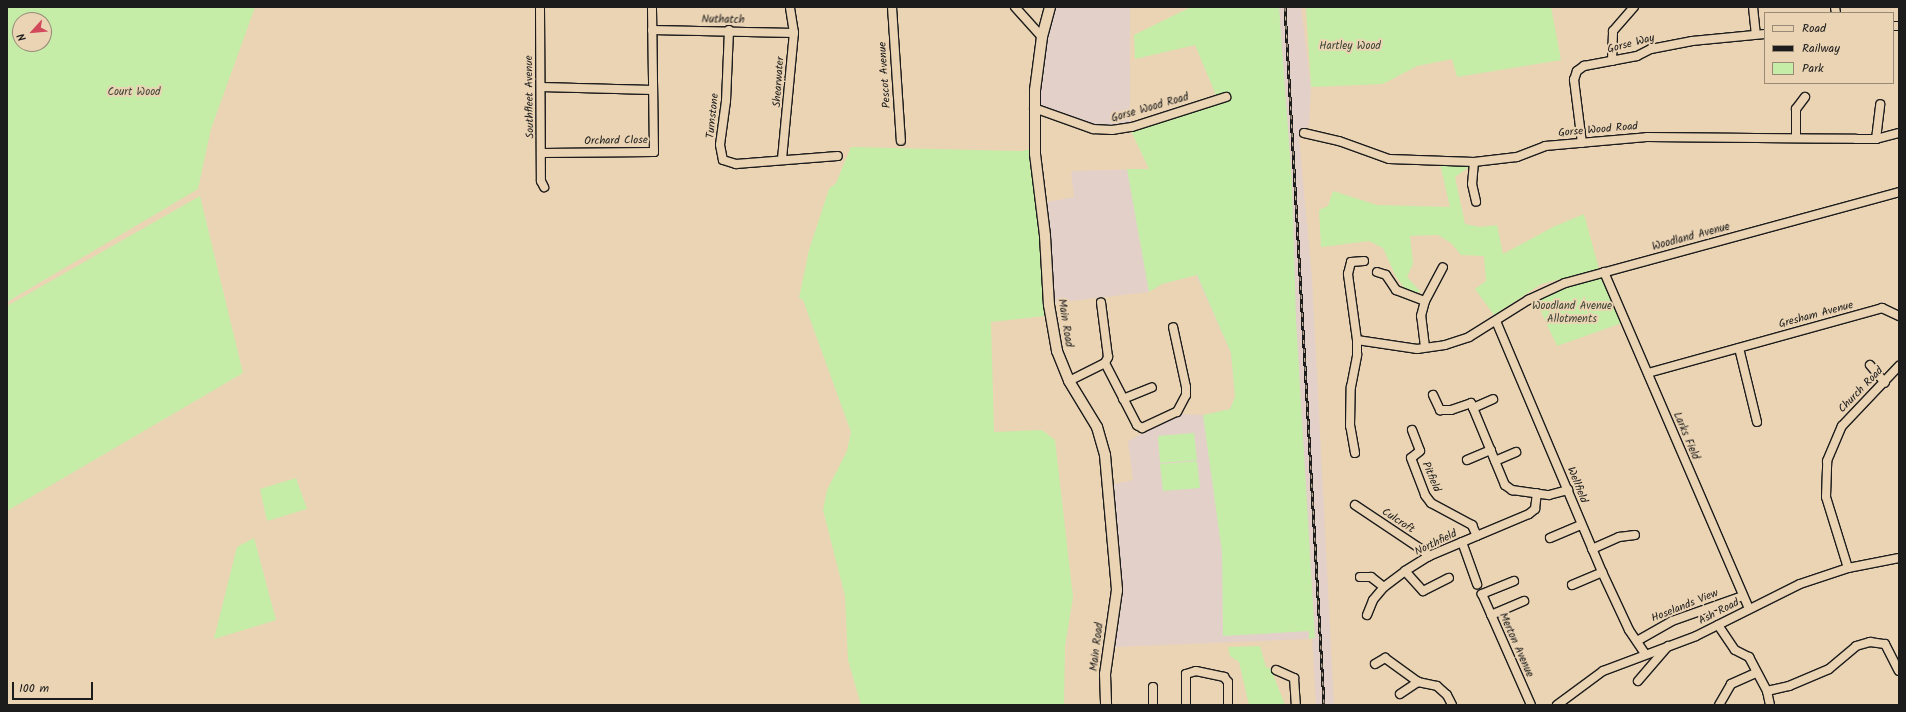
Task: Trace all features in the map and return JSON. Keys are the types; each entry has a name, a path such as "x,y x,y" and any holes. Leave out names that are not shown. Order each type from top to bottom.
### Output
{"main road":[{"name":"Main Road","path":"1050,7 1042,37 1034,108 1035,154 1045,236 1049,305 1057,351 1069,382 1097,426 1105,455 1117,590 1106,674 1106,705"}],"street":[{"name":"Southfleet Avenue","path":"540,7 541,181 544,187"},
{"name":"Orchard Close","path":"542,153 654,152 652,7"},
{"name":"Shearwater","path":"782,159 794,34 790,7"},
{"name":"Pescot Avenue","path":"892,7 901,141"},
{"path":"1015,7 1042,37"},
{"path":"1612,61 1613,31 1634,7"},
{"path":"1753,7 1756,34"},
{"name":"Nuthatch","path":"652,30 729,30 794,34"},
{"name":"Turnstone","path":"729,30 726,101 720,145 723,160 736,164 782,159 838,156"},
{"name":"Gorse Way","path":"1582,143 1574,80 1577,71 1584,66 1637,56 1651,49 1692,41 1764,34"},
{"path":"541,87 653,90"},
{"name":"Gorse Wood Road","path":"1034,108 1093,128 1112,130 1132,127 1226,97"},
{"path":"1796,138 1796,109 1805,97"},
{"path":"1876,138 1880,104"},
{"name":"Gorse Wood Road","path":"1304,134 1339,141 1389,159 1474,162 1517,157 1545,146 1647,137 1876,138 1899,133"},
{"path":"1474,162 1472,184 1476,202"},
{"name":"Woodland Avenue","path":"1357,340 1397,348 1446,345 1469,338 1496,320 1549,289 1604,272 1899,192"},
{"path":"1355,452 1350,426 1350,387 1357,356 1357,340 1350,305 1348,267 1351,262 1364,261"},
{"path":"1425,347 1421,316 1424,301 1443,267"},
{"path":"1377,272 1386,275 1396,290 1424,301"},
{"name":"Larks Field","path":"1604,272 1749,608"},
{"path":"1069,382 1105,363 1108,357 1101,302"},
{"name":"Gresham Avenue","path":"1648,373 1882,308 1899,316"},
{"name":"Wellfield","path":"1496,320 1568,490 1581,525 1602,572 1644,654"},
{"path":"1105,363 1137,425 1142,428 1178,412 1186,395 1186,387 1173,327"},
{"path":"1739,348 1756,422"},
{"path":"1870,365 1885,382"},
{"name":"Church Road","path":"1848,568 1826,497 1827,460 1842,426 1856,408 1885,382 1899,366"},
{"path":"1123,399 1152,387"},
{"path":"1434,394 1440,410 1451,410 1471,404 1505,485 1512,490 1549,495 1568,490"},
{"path":"1473,408 1493,400"},
{"name":"Pitfield","path":"1412,430 1420,451 1411,458 1425,495 1431,503 1472,526 1476,536"},
{"path":"1467,460 1490,450"},
{"path":"1495,461 1516,452"},
{"name":"Northfield","path":"1367,615 1373,600 1384,587 1405,571 1428,556 1529,514 1535,509 1537,493"},
{"name":"Culcroft","path":"1355,505 1421,549 1428,556"},
{"path":"1550,538 1581,525"},
{"path":"1592,548 1620,537 1635,535"},
{"path":"1462,542 1477,584"},
{"name":"Ash Road","path":"1557,705 1603,671 1718,625 1749,608 1822,575 1848,568 1899,558"},
{"path":"1405,571 1423,591 1449,578"},
{"path":"1572,584 1602,572"},
{"path":"1360,577 1371,577 1384,587"},
{"name":"Merton Avenue","path":"1514,581 1482,594 1531,705"},
{"name":"Hoselands View","path":"1636,641 1672,621 1743,596"},
{"path":"1491,615 1524,601"},
{"path":"1718,625 1735,650 1749,657 1756,673 1767,691 1770,705"},
{"path":"1767,691 1789,686 1829,669 1856,646 1870,642 1884,644 1899,671"},
{"path":"1638,681 1668,646"},
{"path":"1375,664 1385,658 1418,682 1437,686 1446,695 1452,705"},
{"path":"1276,670 1294,678 1296,705"},
{"path":"1186,705 1186,674 1196,671 1224,676 1228,682 1228,705"},
{"path":"1719,705 1731,684 1756,673"},
{"path":"1400,694 1418,682"},
{"path":"1153,687 1153,705"}],"shaded area":[{"path":"1055,7 1130,7 1130,125 1108,130 1039,108 1044,35"},
{"path":"1277,7 1301,7 1311,87 1309,125 1299,137 1312,278 1334,705 1316,705"},
{"path":"1141,169 1282,179 1309,639 1115,647 1120,582 1111,485 1133,480 1128,441 1178,414 1203,415 1230,409 1235,397 1231,353 1196,275 1162,284 1149,292 1053,303 1046,202 1074,197 1071,171"}],"green space":[{"name":"Court Wood","path":"7,7 255,7 211,129 198,189 7,302"},
{"path":"1191,7 1279,7 1292,183 1296,319 1315,638 1309,639 1309,631 1223,636 1222,552 1203,415 1230,409 1235,397 1231,353 1197,275 1162,284 1149,292 1127,169 1149,169 1131,131 1218,100 1195,45 1135,59 1134,35"},
{"name":"Hartley Wood","path":"1306,7 1551,7 1561,60 1457,77 1452,59 1417,66 1383,84 1311,87"},
{"path":"851,147 1023,151 1029,149 1038,221 1044,316 991,322 994,432 1042,430 1055,440 1073,597 1065,646 1064,705 861,705 848,660 845,596 823,510 827,490 847,451 851,432 803,300 799,298 809,250 829,189 836,183"},
{"path":"1440,164 1470,166 1455,177 1465,224 1480,227 1497,225 1503,254 1553,227 1584,214 1599,269 1541,284 1494,315 1475,289 1486,281 1484,256 1461,255 1451,243 1438,235 1410,236 1413,264 1407,277 1421,292 1408,292 1396,277 1383,248 1369,241 1321,247 1319,210 1328,206 1333,191 1377,205 1450,207"},
{"path":"200,196 243,373 7,511 7,306"},
{"name":"Woodland Avenue Allotments","path":"1600,277 1622,323 1557,346 1536,301 1552,293"},
{"path":"1194,433 1197,460 1160,463 1158,436"},
{"path":"1197,461 1200,488 1163,491 1160,464"},
{"path":"296,478 307,509 267,521 260,489"},
{"path":"254,538 276,620 214,639 237,547"},
{"path":"1260,646 1266,667 1271,669 1285,705 1249,705 1239,662 1230,656 1228,647"}],"railway":[{"path":"1285,7 1324,705"}]}
